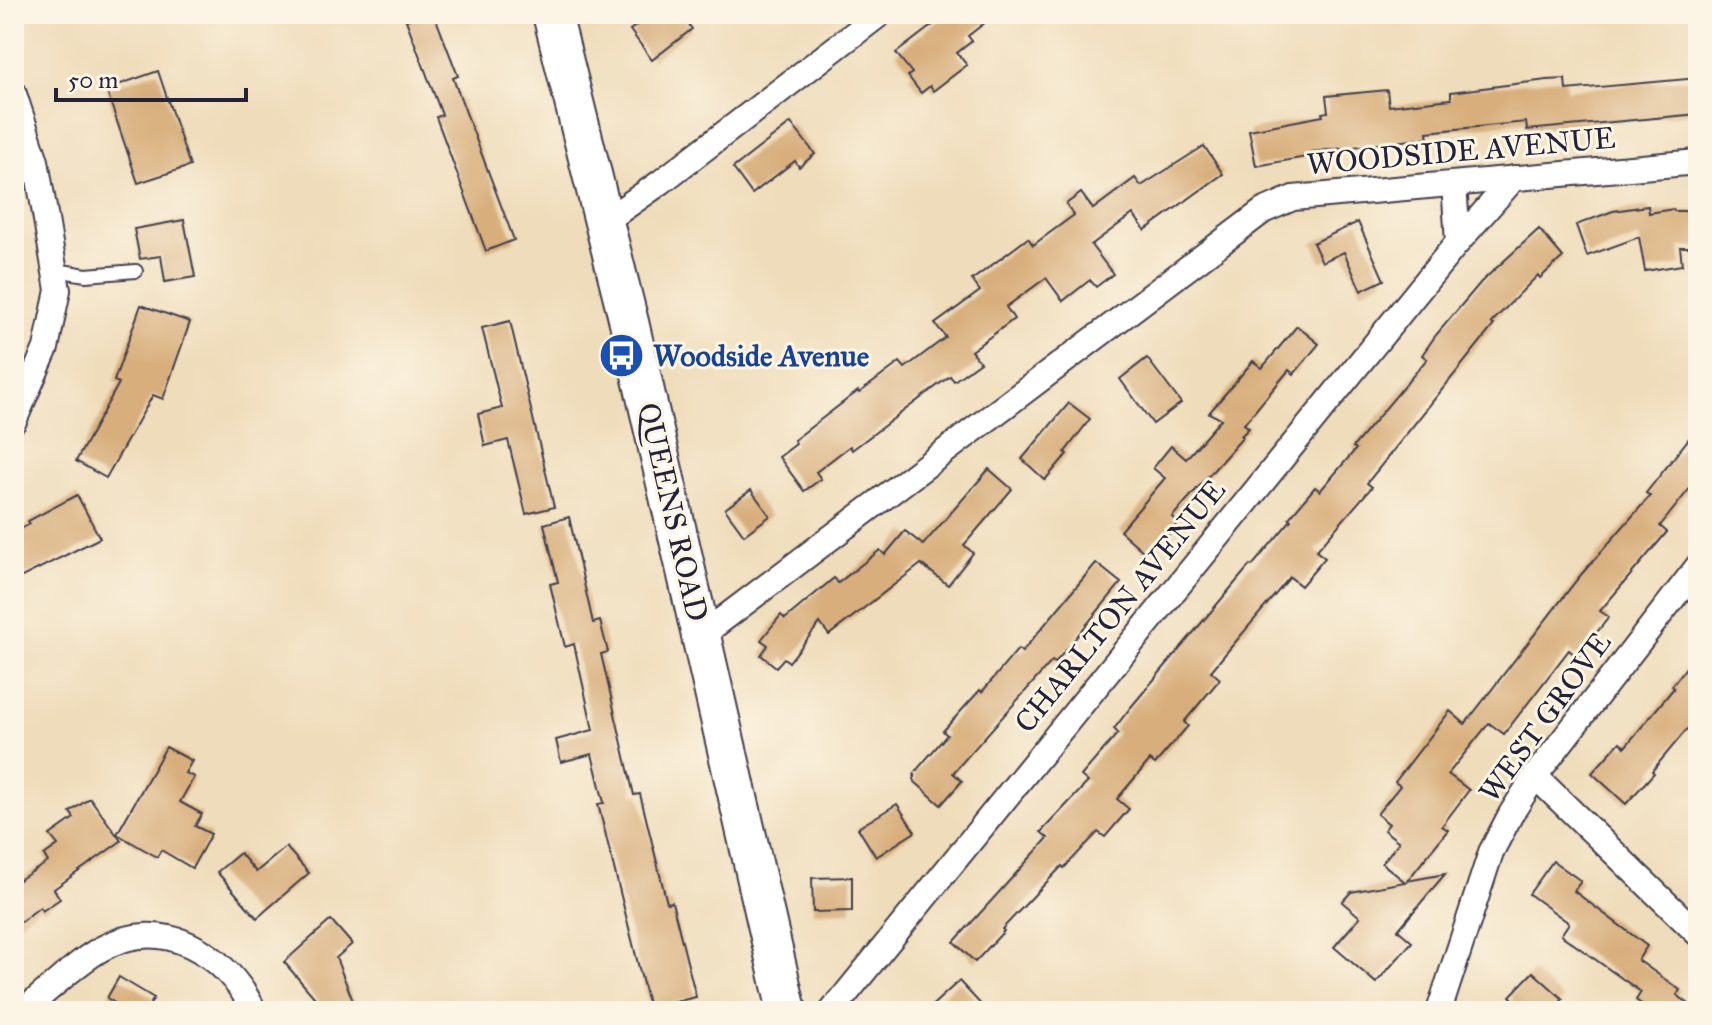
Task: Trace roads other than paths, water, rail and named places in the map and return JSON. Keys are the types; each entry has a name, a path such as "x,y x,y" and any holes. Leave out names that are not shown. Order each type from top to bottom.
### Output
{"main road":[{"name":"QUEENS ROAD","path":"552,14 702,635 787,1011"}],"street":[{"path":"604,222 880,14"},
{"path":"14,94 36,161 58,290 46,348 14,421"},
{"name":"WOODSIDE AVENUE","path":"702,635 1263,211 1293,198 1698,162"},
{"name":"CHARLTON AVENUE","path":"832,1011 1458,242 1514,178"},
{"path":"1454,184 1458,242"},
{"name":"WEST GROVE","path":"1439,1011 1491,852 1535,776 1698,566"},
{"path":"1535,776 1698,934"},
{"path":"23,1011 100,950 125,938 161,936 185,940 210,956 233,977 254,1011"}],"lane":[{"path":"56,270 86,275 136,271"}],"place":[{"name":"Woodside Avenue","path":"622,356"}]}
